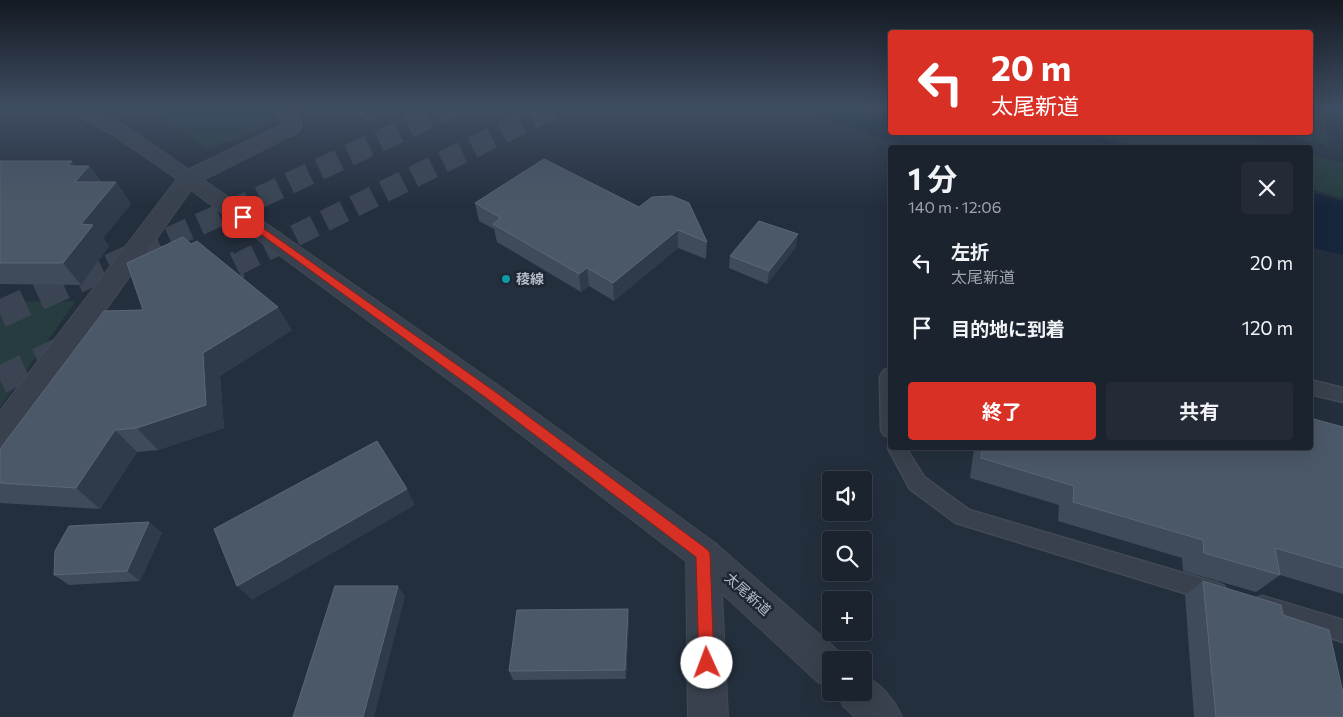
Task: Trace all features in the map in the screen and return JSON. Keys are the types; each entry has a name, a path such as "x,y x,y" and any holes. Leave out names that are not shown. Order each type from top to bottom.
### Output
{"street":[{"name":"太尾新道","path":"135,140 489,394 703,554 822,661"},
{"path":"0,434 189,178 266,140"},
{"path":"703,554 708,717"},
{"path":"866,701 882,717"}],"lane":[{"path":"1313,388 1343,395"},
{"path":"897,450 917,482 963,517 1343,631"}],"green space":[{"path":"194,140 232,140 207,149"},
{"path":"1116,140 1255,140 1274,145 1132,145"},
{"path":"1305,140 1328,140 1329,146"},
{"path":"1313,156 1343,163 1343,198 1313,190"},
{"path":"76,301 0,407 0,302"}],"water":[{"path":"891,140 1109,140 1125,145 910,145"},
{"path":"1313,193 1343,201 1343,255 1313,248"}],"building":[{"path":"544,159 639,207 652,197 672,196 689,203 707,242 678,230 613,283 587,268 579,274 493,224 501,218 475,203"},
{"path":"0,161 72,161 68,166 89,166 75,182 116,182 81,224 93,225 63,263 0,263"},
{"path":"759,221 798,234 769,271 730,256"},
{"path":"183,237 191,244 197,241 278,307 203,353 206,405 137,428 115,430 76,488 0,483 0,449 104,311 143,310 127,263"},
{"path":"1313,419 1343,427 1343,568 1275,548 1280,575 1204,553 1203,540 1073,502 1074,486 981,458 982,450 1313,450"},
{"path":"377,441 407,489 237,586 214,529"},
{"path":"149,522 127,571 54,575 55,551 69,526"},
{"path":"1203,581 1281,605 1283,615 1329,630 1343,693 1343,717 1216,717"},
{"path":"335,586 398,586 363,717 293,717"},
{"path":"628,609 625,670 509,671 517,610"}],"tunnel":[{"path":"109,265 381,140"},
{"path":"236,265 487,140"},
{"path":"0,314 111,264"},
{"path":"198,284 239,264"},
{"path":"0,380 71,346"}],"place":[{"name":"稜線","path":"506,279"}],"route":[{"path":"243,217 489,394 703,554 707,663"}]}
